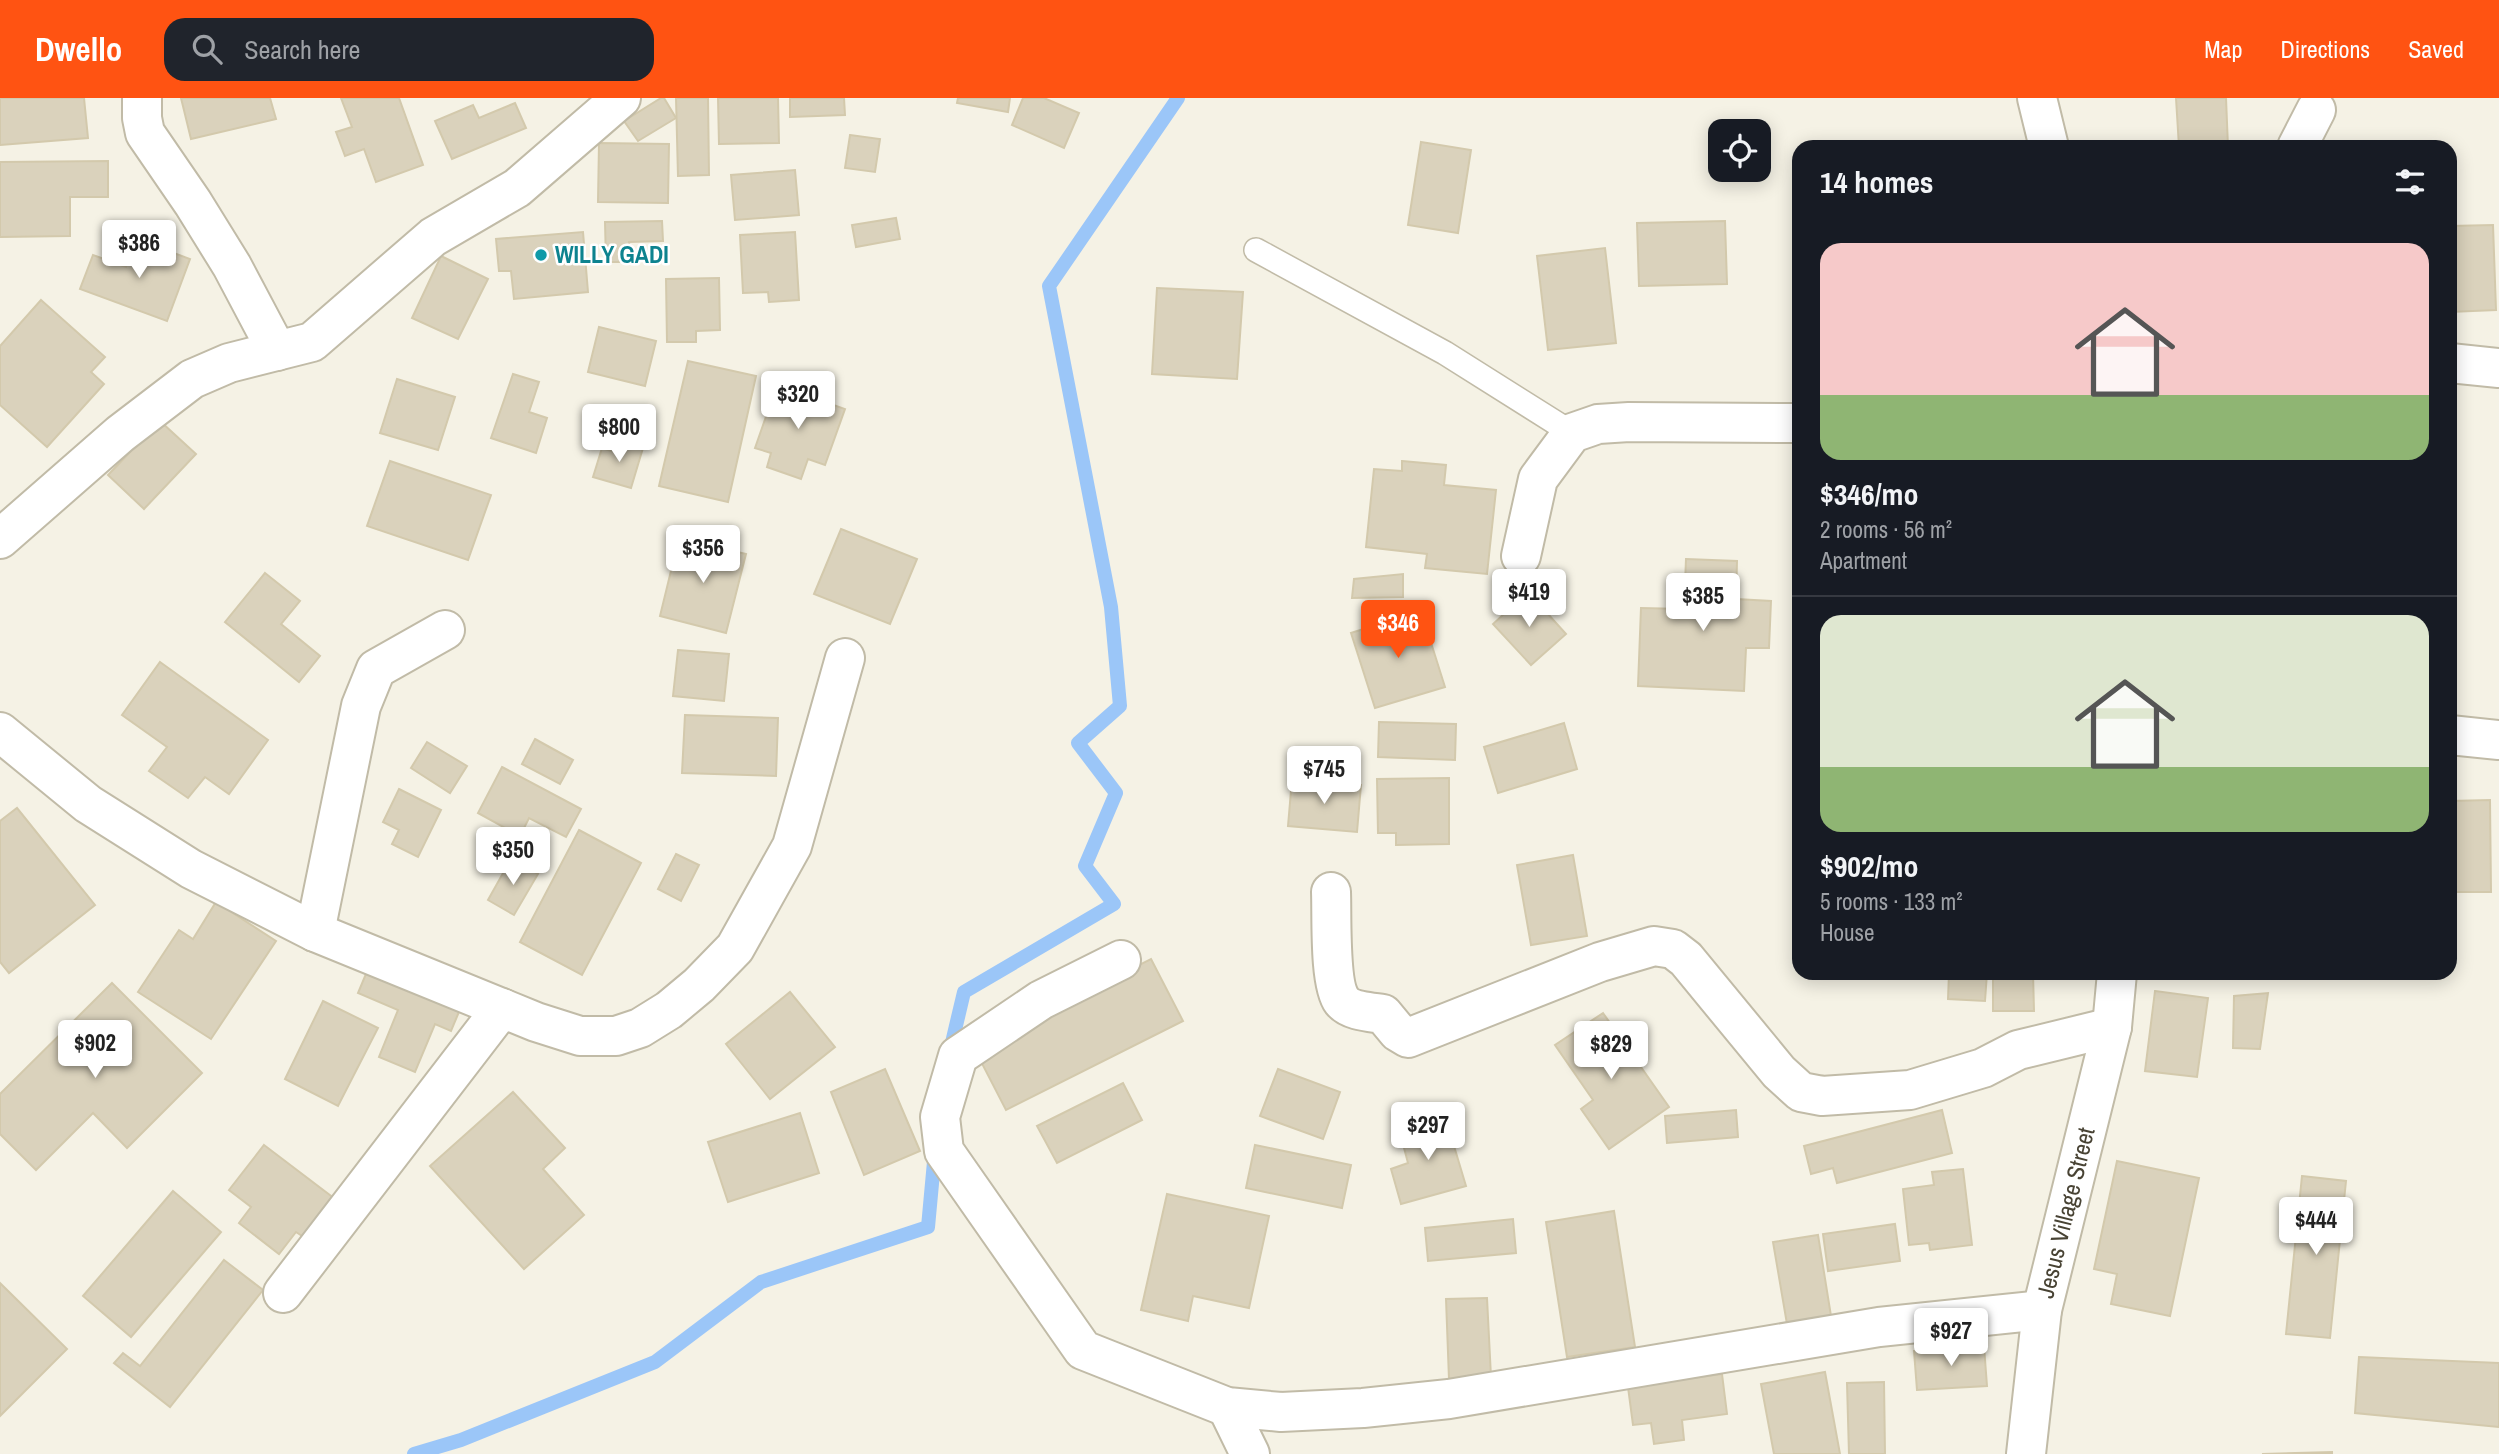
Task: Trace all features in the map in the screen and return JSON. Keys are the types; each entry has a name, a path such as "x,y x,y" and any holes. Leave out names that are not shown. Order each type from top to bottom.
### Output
{"street":[{"path":"142,98 145,133 232,266 277,351"},
{"path":"0,539 120,434 192,379 229,363 312,342 433,237 517,188 621,98"},
{"path":"2037,98 2047,140"},
{"path":"2301,140 2316,110"},
{"path":"2457,364 2499,368"},
{"path":"1521,556 1538,479 1573,433 1598,424 1629,422 1792,423"},
{"path":"315,932 361,706 376,669 445,630"},
{"path":"0,732 88,804 180,862 315,932 502,1008 580,1036 616,1037 640,1028 699,985 735,948 792,846 845,658"},
{"path":"2457,736 2499,740"},
{"path":"1331,892 1334,985 1343,1002 1360,1010 1383,1014 1398,1032 1408,1038 1600,962 1654,946 1673,949 1686,959 1779,1072 1801,1093 1822,1096 1910,1090 1983,1068 2018,1050 2112,1027"},
{"path":"1121,960 1041,1000 958,1056 940,1117 944,1152 1083,1350 1227,1408 1282,1412 1363,1408 1449,1399 1879,1327 2042,1310"},
{"name":"Jesus Village Street","path":"2026,1454 2042,1310 2112,1027 2116,980"},
{"path":"283,1293 502,1008"},
{"path":"1227,1408 1250,1454"}],"lane":[{"path":"1256,250 1445,354 1573,433"}],"building":[{"path":"0,98 84,98 88,138 0,145"},
{"path":"181,98 270,98 276,119 191,139"},
{"path":"341,98 399,98 423,165 376,182 364,149 345,156 336,132 352,127"},
{"path":"664,98 676,118 638,141 624,121"},
{"path":"676,98 708,98 709,175 678,176"},
{"path":"718,98 778,98 779,143 719,144"},
{"path":"790,98 844,98 845,115 790,117"},
{"path":"958,98 1010,98 1008,112 957,103"},
{"path":"1023,98 1044,98 1079,113 1064,148 1012,125"},
{"path":"2176,98 2226,98 2228,140 2179,140"},
{"path":"515,103 526,128 452,159 435,121 473,105 479,118"},
{"path":"850,135 880,139 875,172 845,168"},
{"path":"1421,142 1471,150 1458,233 1408,225"},
{"path":"599,143 669,144 668,203 598,202"},
{"path":"108,161 108,197 70,197 70,236 0,237 0,162"},
{"path":"795,170 799,215 735,220 731,175"},
{"path":"896,218 900,239 856,247 852,225"},
{"path":"662,221 663,241 629,242 630,262 606,262 605,222"},
{"path":"1725,221 1727,284 1639,286 1637,223"},
{"path":"2493,225 2496,310 2457,312 2457,226"},
{"name":"WILLY GADI","path":"583,232 588,292 514,299 511,271 499,271 496,239"},
{"path":"795,232 799,300 769,302 768,292 743,293 740,235"},
{"path":"136,239 190,259 167,321 80,289 93,255 126,267"},
{"path":"1605,248 1616,343 1548,350 1537,256"},
{"name":"WILLY GADI","path":"441,256 488,279 458,339 412,318"},
{"path":"719,278 720,330 696,331 696,342 667,342 666,279"},
{"path":"1157,288 1243,292 1237,379 1152,374"},
{"path":"41,300 105,357 91,372 104,384 47,447 0,405 0,346"},
{"path":"599,327 656,341 645,386 588,372"},
{"path":"688,361 756,376 728,502 659,486"},
{"path":"513,374 539,382 529,412 547,418 536,453 491,438"},
{"path":"397,379 455,397 438,450 380,433"},
{"path":"777,385 845,409 825,465 808,459 801,479 767,467 771,453 755,448"},
{"path":"160,421 196,454 144,509 108,475"},
{"path":"615,439 643,448 631,488 593,477 602,448 611,451"},
{"path":"390,461 491,495 468,560 367,526"},
{"path":"1402,461 1446,465 1444,485 1496,490 1487,574 1425,568 1427,554 1366,547 1374,469 1402,471"},
{"path":"841,529 917,559 890,624 814,594"},
{"path":"679,538 746,554 726,633 660,616"},
{"path":"1686,559 1737,561 1736,599 1771,601 1769,648 1746,648 1744,691 1638,686 1641,608 1684,609"},
{"path":"265,573 300,601 281,624 320,656 299,682 225,622"},
{"path":"1403,574 1403,597 1352,598 1354,579"},
{"path":"1528,592 1566,634 1531,665 1493,624"},
{"path":"1421,611 1445,687 1375,708 1351,633"},
{"path":"678,650 729,654 724,701 673,696"},
{"path":"160,662 268,740 229,794 205,777 188,798 149,771 167,747 122,715"},
{"path":"685,715 778,718 776,776 682,773"},
{"path":"1379,722 1456,724 1455,760 1378,757"},
{"path":"1564,723 1577,769 1498,793 1484,747"},
{"path":"535,739 573,760 560,784 522,764"},
{"path":"427,742 467,766 450,793 411,768"},
{"path":"502,767 581,809 566,837 529,818 520,836 478,813"},
{"path":"1449,778 1449,844 1396,845 1396,833 1378,833 1377,779"},
{"path":"1292,779 1361,785 1357,832 1288,826"},
{"path":"399,789 441,810 418,857 392,844 399,830 383,822"},
{"path":"2490,800 2491,892 2457,892 2457,801"},
{"path":"17,808 95,905 9,973 0,962 0,821"},
{"path":"579,830 641,863 582,975 520,942"},
{"path":"676,854 699,865 681,901 658,889"},
{"path":"1573,855 1587,936 1531,945 1517,865"},
{"path":"511,859 538,874 514,915 488,900"},
{"path":"216,902 276,941 211,1039 138,992 179,930 193,939"},
{"path":"1151,959 1183,1021 1006,1110 974,1048"},
{"path":"368,969 461,1007 451,1031 435,1024 415,1072 379,1057 398,1010 358,993"},
{"path":"1949,980 1986,980 1985,1001 1948,999"},
{"path":"1993,980 2033,980 2034,1011 1993,1011"},
{"path":"112,983 202,1073 127,1148 93,1113 36,1170 0,1134 0,1094"},
{"path":"2155,991 2208,998 2197,1077 2145,1071"},
{"path":"790,992 835,1047 770,1099 726,1044"},
{"path":"2268,993 2260,1049 2233,1048 2234,996"},
{"path":"323,1001 378,1028 338,1106 285,1079"},
{"path":"1603,1013 1669,1107 1609,1149 1581,1109 1593,1100 1555,1045"},
{"path":"885,1069 920,1151 864,1175 831,1092"},
{"path":"1278,1069 1340,1092 1323,1139 1260,1116"},
{"path":"1123,1083 1142,1120 1057,1163 1037,1126"},
{"path":"513,1092 565,1148 543,1169 584,1215 524,1269 430,1166"},
{"path":"1736,1110 1738,1137 1667,1143 1665,1116"},
{"path":"1942,1110 1952,1153 1837,1183 1833,1168 1811,1174 1804,1146"},
{"path":"800,1113 819,1173 728,1202 708,1142"},
{"path":"1445,1116 1466,1186 1401,1204 1391,1169 1408,1163 1399,1129"},
{"path":"264,1145 335,1199 305,1238 296,1232 279,1254 239,1223 251,1207 229,1190"},
{"path":"1255,1145 1351,1165 1342,1208 1246,1188"},
{"path":"2117,1161 2199,1178 2170,1316 2111,1304 2117,1274 2094,1269"},
{"path":"1963,1169 1972,1245 1930,1250 1929,1243 1909,1245 1903,1189 1934,1185 1932,1172"},
{"path":"2302,1176 2346,1181 2330,1338 2286,1334"},
{"path":"173,1191 221,1232 131,1337 83,1296"},
{"path":"1167,1194 1269,1216 1249,1308 1193,1296 1188,1321 1141,1310"},
{"path":"1614,1211 1635,1347 1567,1357 1546,1222"},
{"path":"1513,1219 1516,1253 1428,1261 1425,1228"},
{"path":"1895,1224 1900,1261 1828,1271 1823,1234"},
{"path":"1818,1235 1831,1316 1787,1324 1773,1242"},
{"path":"224,1260 263,1290 170,1407 114,1363 123,1353 140,1366"},
{"path":"0,1283 67,1349 0,1416"},
{"path":"1487,1298 1491,1377 1449,1379 1446,1299"},
{"path":"1984,1346 1987,1386 1917,1390 1914,1351"},
{"path":"2359,1357 2499,1363 2499,1427 2355,1413"},
{"path":"1825,1372 1840,1454 1774,1454 1761,1384"},
{"path":"1722,1374 1727,1414 1682,1420 1684,1440 1654,1444 1651,1423 1633,1425 1628,1387"},
{"path":"1884,1382 1885,1454 1849,1454 1847,1383"},
{"path":"2332,1452 2332,1454 2262,1454"}],"waterway":[{"path":"950,1051 964,992 1114,904 1085,866 1116,793 1078,743 1120,706 1111,607 1049,286 1178,98"},
{"path":"414,1454 461,1440 655,1362 761,1282 928,1227 935,1151"}],"place":[{"name":"WILLY GADI","path":"541,255"}]}
